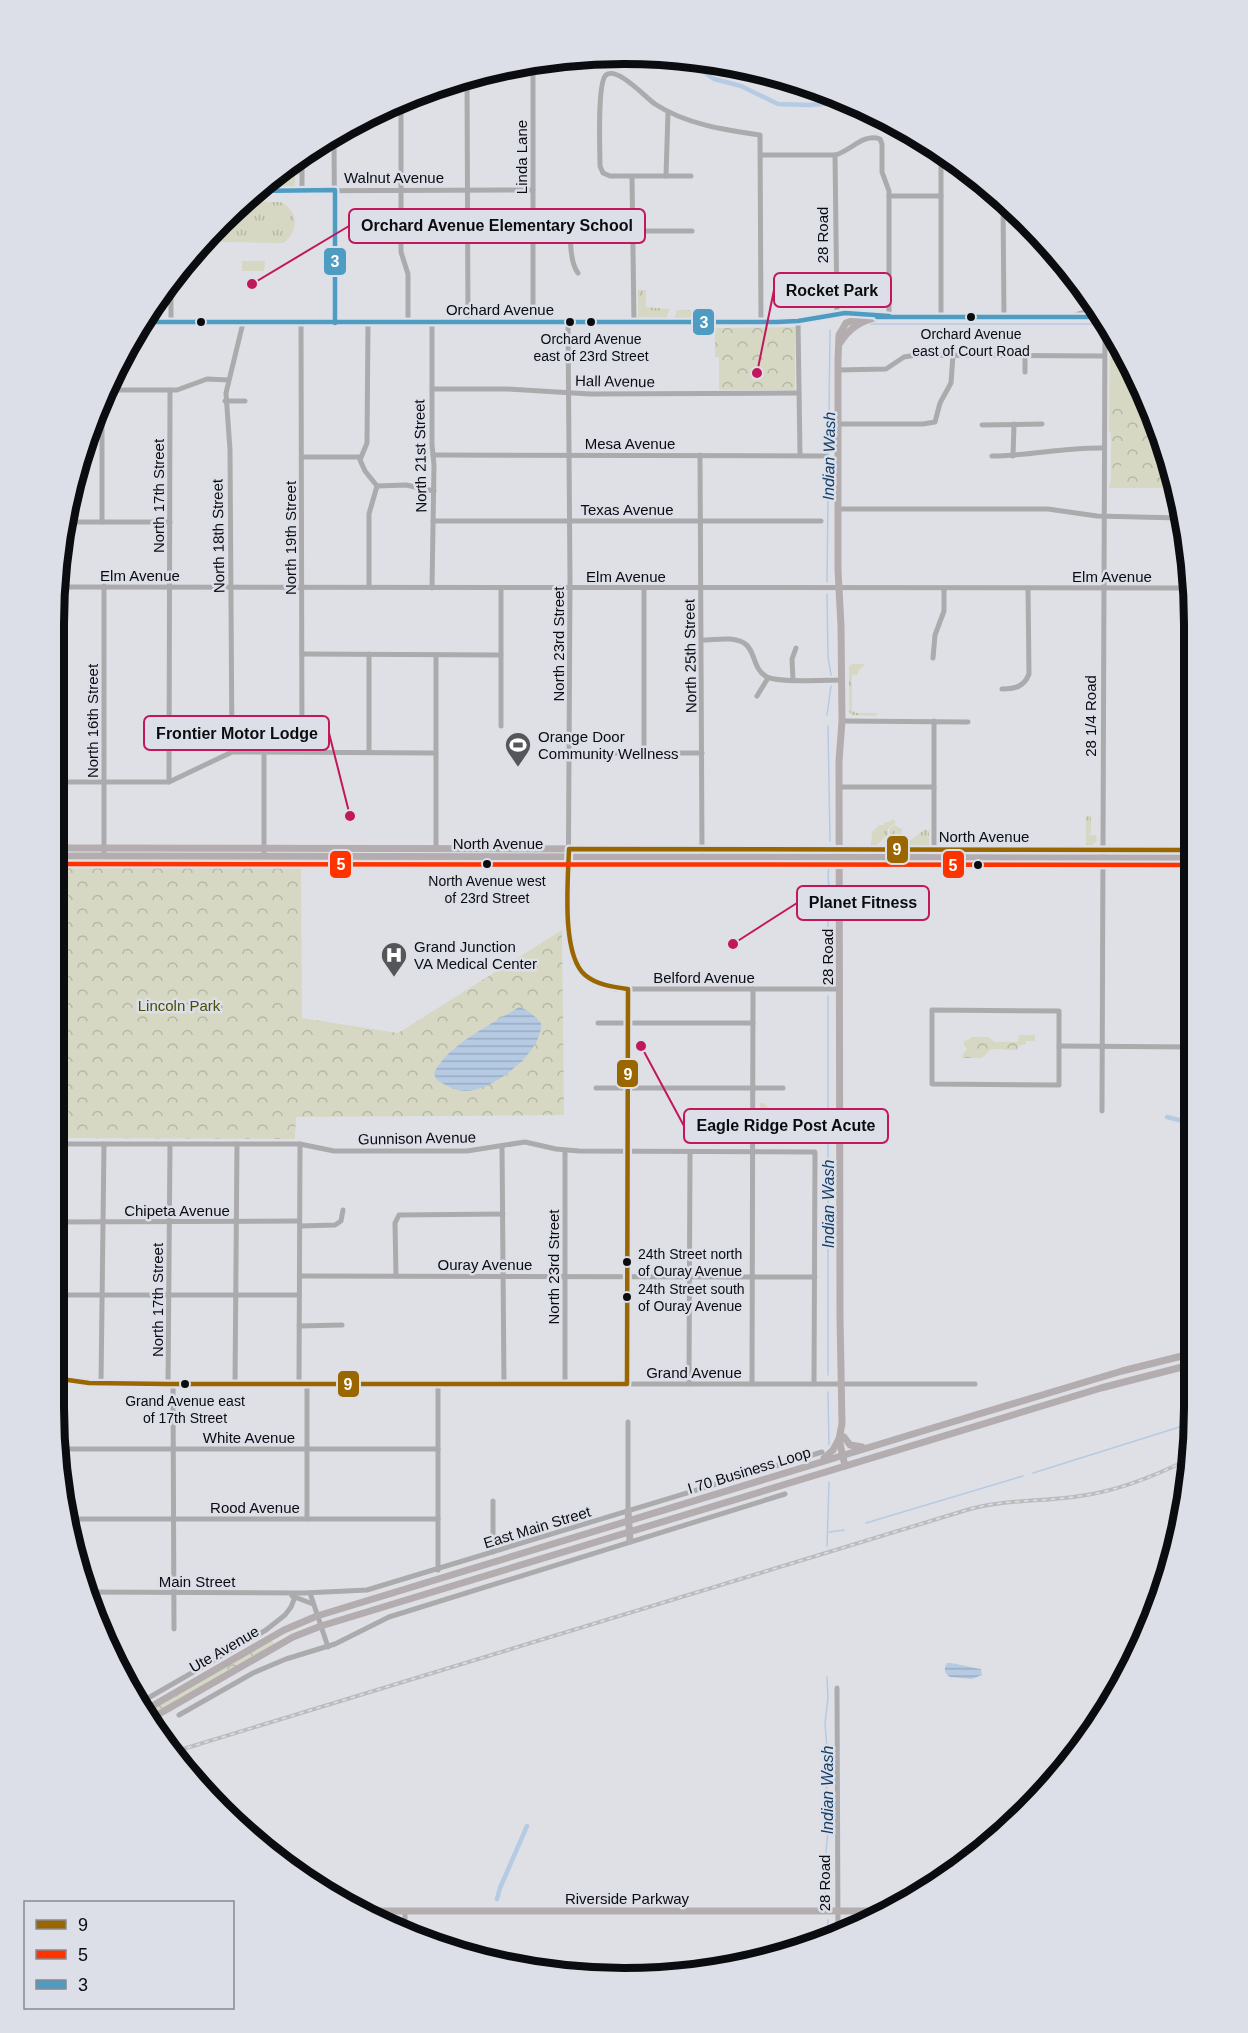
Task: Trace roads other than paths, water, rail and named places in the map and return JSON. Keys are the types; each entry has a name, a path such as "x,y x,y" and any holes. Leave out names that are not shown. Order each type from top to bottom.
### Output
{"main road":[{"path":"1070,317 1088,312"},
{"name":"Orchard Avenue","path":"875,314 889,316 1092,317"},
{"path":"846,322 857,317 875,314"},
{"name":"Orchard Avenue","path":"860,323 889,316"},
{"name":"28 Road","path":"845,1466 842,1455 839,853 842,626 838,588 838,370 840,331 846,322"},
{"path":"839,346 848,332 860,323"},
{"name":"North Avenue","path":"64,849 104,852 167,852 264,848 353,848 410,856 414,853 470,848 569,852"},
{"path":"282,856 293,852 304,852 308,848"},
{"path":"315,856 321,851 353,848"},
{"path":"731,857 743,852 761,853 768,849"},
{"path":"770,857 778,852 797,852 806,849"},
{"name":"North Avenue","path":"167,852 315,856 381,852 702,853 806,849 895,857 938,857 1184,851"},
{"path":"895,857 910,853 927,853 934,849"},
{"name":"North Avenue","path":"702,853 731,857 770,857 934,849 975,850 1006,854"},
{"path":"938,857 944,853 975,850"},
{"path":"1133,858 1148,854 1163,854 1171,850"},
{"name":"North Avenue","path":"64,855 104,852"},
{"path":"1166,858 1173,854 1184,853"},
{"name":"North Avenue","path":"1102,854 1133,858 1184,858"},
{"name":"I 70 Business Loop","path":"317,1616 874,1445 1184,1355"},
{"path":"1155,1362 1156,1372"},
{"name":"I 70 Business Loop","path":"156,1716 293,1637 321,1626 1156,1372 1184,1366"},
{"path":"995,1409 1000,1419"},
{"path":"803,1468 827,1456 842,1438 852,1446 874,1445"},
{"path":"755,1473 761,1491"},
{"path":"628,1511 630,1541"},
{"name":"Ute Avenue","path":"151,1707 284,1630 317,1616"},
{"name":"Riverside Parkway","path":"377,1911 871,1911"}],"street":[{"name":"Linda Lane","path":"533,72 533,323"},
{"path":"691,176 632,177 610,176 603,173 600,166 600,87 603,78 609,73 622,77 668,112 693,121 760,135 761,322"},
{"path":"467,87 468,323"},
{"path":"401,111 401,252 408,274 408,323"},
{"path":"666,176 668,112"},
{"path":"760,155 835,155 847,151 869,137 879,138 882,144 882,172 889,196 889,316"},
{"path":"334,145 335,323"},
{"name":"28 Road","path":"835,155 837,314"},
{"path":"941,163 941,316"},
{"path":"302,167 302,190"},
{"path":"632,177 634,323"},
{"name":"Walnut Avenue","path":"270,191 533,190"},
{"path":"889,196 941,195"},
{"path":"575,211 572,220 573,264 578,273"},
{"path":"1003,212 1004,316"},
{"path":"572,231 692,231"},
{"path":"171,296 171,322"},
{"path":"837,314 846,322"},
{"name":"Orchard Avenue","path":"153,322 761,322 798,321 837,314 875,314"},
{"path":"798,321 800,455"},
{"name":"Orchard Avenue","path":"846,322 860,323"},
{"name":"North 18th Street","path":"232,752 230,450 225,401 243,323"},
{"name":"North 19th Street","path":"301,323 302,752"},
{"path":"360,457 367,443 368,323"},
{"name":"North 21st Street","path":"432,323 434,491 432,588"},
{"name":"North 23rd Street","path":"568,323 569,939 576,965"},
{"name":"28 1/4 Road","path":"1101,1111 1105,337"},
{"path":"838,424 935,422 940,403 951,383 953,355"},
{"path":"838,370 886,369 909,356 1104,356"},
{"path":"1025,356 1025,372"},
{"path":"116,390 182,389 207,379 228,380"},
{"name":"Hall Avenue","path":"432,389 489,388 568,393 799,393"},
{"name":"North 17th Street","path":"169,782 170,390"},
{"path":"225,401 245,401"},
{"path":"102,423 102,522"},
{"path":"982,424 1042,424"},
{"path":"1013,456 1014,424"},
{"path":"992,456 1013,456 1073,448 1104,448"},
{"name":"Mesa Avenue","path":"433,455 826,456"},
{"name":"North 25th Street","path":"700,456 703,640 702,853"},
{"path":"302,457 360,457"},
{"path":"360,457 365,471 376,486"},
{"path":"376,486 406,485 434,491"},
{"path":"369,587 369,513 376,486"},
{"path":"838,509 1048,510 1103,517 1173,518"},
{"name":"Texas Avenue","path":"433,521 821,521"},
{"path":"74,522 170,522"},
{"name":"North 16th Street","path":"104,586 104,852"},
{"name":"Elm Avenue","path":"66,587 1182,588"},
{"path":"501,588 501,726"},
{"path":"644,588 644,753"},
{"path":"1002,689 1020,687 1026,682 1029,674 1028,588"},
{"path":"933,658 935,635 944,611 944,589"},
{"path":"703,640 731,640 743,643 750,650 756,666 768,678 842,680"},
{"path":"793,680 792,659 796,648"},
{"path":"302,654 501,655"},
{"path":"369,654 369,752"},
{"path":"436,654 436,852"},
{"path":"758,696 768,678"},
{"path":"842,721 968,722"},
{"path":"934,722 934,849"},
{"path":"64,782 169,782 232,752 436,753"},
{"path":"264,752 264,856"},
{"path":"570,753 702,753"},
{"path":"840,787 934,787"},
{"name":"Belford Avenue","path":"576,965 588,977 603,986 628,989 840,989"},
{"path":"627,1384 628,989"},
{"path":"752,1384 753,989"},
{"path":"932,1010 1059,1011 1059,1046 1059,1085 932,1084 932,1010"},
{"path":"598,1023 753,1023"},
{"path":"1059,1046 1184,1047"},
{"path":"596,1088 783,1089"},
{"name":"Gunnison Avenue","path":"64,1144 300,1144 334,1151 467,1151 529,1143 565,1151 815,1152 815,1277"},
{"path":"101,1383 104,1144"},
{"name":"North 17th Street","path":"170,1144 169,1295 174,1629"},
{"path":"235,1384 237,1144"},
{"path":"299,1384 300,1144"},
{"path":"502,1146 504,1384"},
{"name":"North 23rd Street","path":"565,1151 565,1384"},
{"path":"689,1384 690,1152"},
{"name":"Chipeta Avenue","path":"64,1222 236,1222 335,1225 341,1221 343,1210"},
{"path":"396,1276 395,1223 397,1217 403,1214 503,1214"},
{"name":"Ouray Avenue","path":"300,1276 815,1277"},
{"path":"814,1384 815,1277"},
{"path":"64,1295 299,1295"},
{"path":"299,1326 342,1325"},
{"name":"Grand Avenue","path":"64,1379 101,1383 171,1384 975,1384"},
{"path":"307,1384 307,1519"},
{"path":"438,1384 438,1570"},
{"path":"628,1422 628,1511"},
{"name":"White Avenue","path":"66,1449 438,1449"},
{"name":"East Main Street","path":"310,1593 367,1590 822,1452"},
{"path":"179,1715 252,1673 286,1659 328,1647 369,1626 410,1609 784,1494"},
{"path":"493,1501 493,1552"},
{"name":"Rood Avenue","path":"75,1519 438,1519"},
{"name":"Main Street","path":"95,1592 310,1593"},
{"path":"253,1593 295,1597 313,1604"},
{"path":"310,1593 328,1647"},
{"path":"145,1699 266,1630 285,1615 295,1597"},
{"name":"28 Road","path":"837,1688 838,1926"},
{"path":"405,1911 405,1924"}],"water":[{"path":"519,1007 528,1011 541,1023 540,1034 534,1046 515,1068 490,1084 467,1091 455,1089 437,1080 434,1074 448,1054 471,1036"},
{"path":"947,1663 981,1669 982,1675 972,1679 950,1677 945,1671"}],"waterway":[{"path":"700,70 714,79 741,86 778,104 829,103"},
{"name":"Indian Wash","path":"871,324 1096,324"},
{"name":"Indian Wash","path":"827,582 830,330"},
{"name":"Indian Wash","path":"827,594 828,657 831,675"},
{"name":"Indian Wash","path":"827,715 831,686"},
{"name":"Indian Wash","path":"828,726 830,841"},
{"name":"Indian Wash","path":"829,891 830,865"},
{"name":"Indian Wash","path":"828,900 828,983"},
{"name":"Indian Wash","path":"828,996 828,1375"},
{"path":"1167,1117 1184,1121"},
{"name":"Indian Wash","path":"828,1392 829,1445"},
{"path":"1033,1473 1183,1426"},
{"path":"866,1523 1023,1476"},
{"name":"Indian Wash","path":"827,1546 829,1482"},
{"path":"829,1532 844,1530"},
{"name":"Indian Wash","path":"827,1677 828,1698 825,1724 828,1760 826,1851 828,1861 825,1891 827,1903"},
{"path":"497,1899 527,1826"},
{"name":"Indian Wash","path":"828,1920 828,1930"}],"railway":[{"path":"180,1750 970,1509 1094,1494 1150,1477 1181,1463"}],"place":[{"name":"Orchard Avenue Elementary School","path":"252,284"},
{"name":"Orchard Avenue east of Court Road","path":"971,317"},
{"name":"Orchard Avenue east of 23rd Street","path":"591,322"},
{"name":"Rocket Park","path":"757,373"},
{"name":"Orange Door Community Wellness","path":"518,768"},
{"name":"Frontier Motor Lodge","path":"350,816"},
{"name":"North Avenue west of 23rd Street","path":"487,864"},
{"name":"Planet Fitness","path":"733,944"},
{"name":"Grand Junction VA Medical Center","path":"394,978"},
{"name":"Eagle Ridge Post Acute","path":"641,1046"},
{"name":"24th Street north of Ouray Avenue","path":"627,1262"},
{"name":"24th Street south of Ouray Avenue","path":"627,1297"},
{"name":"Grand Avenue east of 17th Street","path":"185,1384"}],"park label":[{"name":"Lincoln Park","path":"179,1005"}]}
